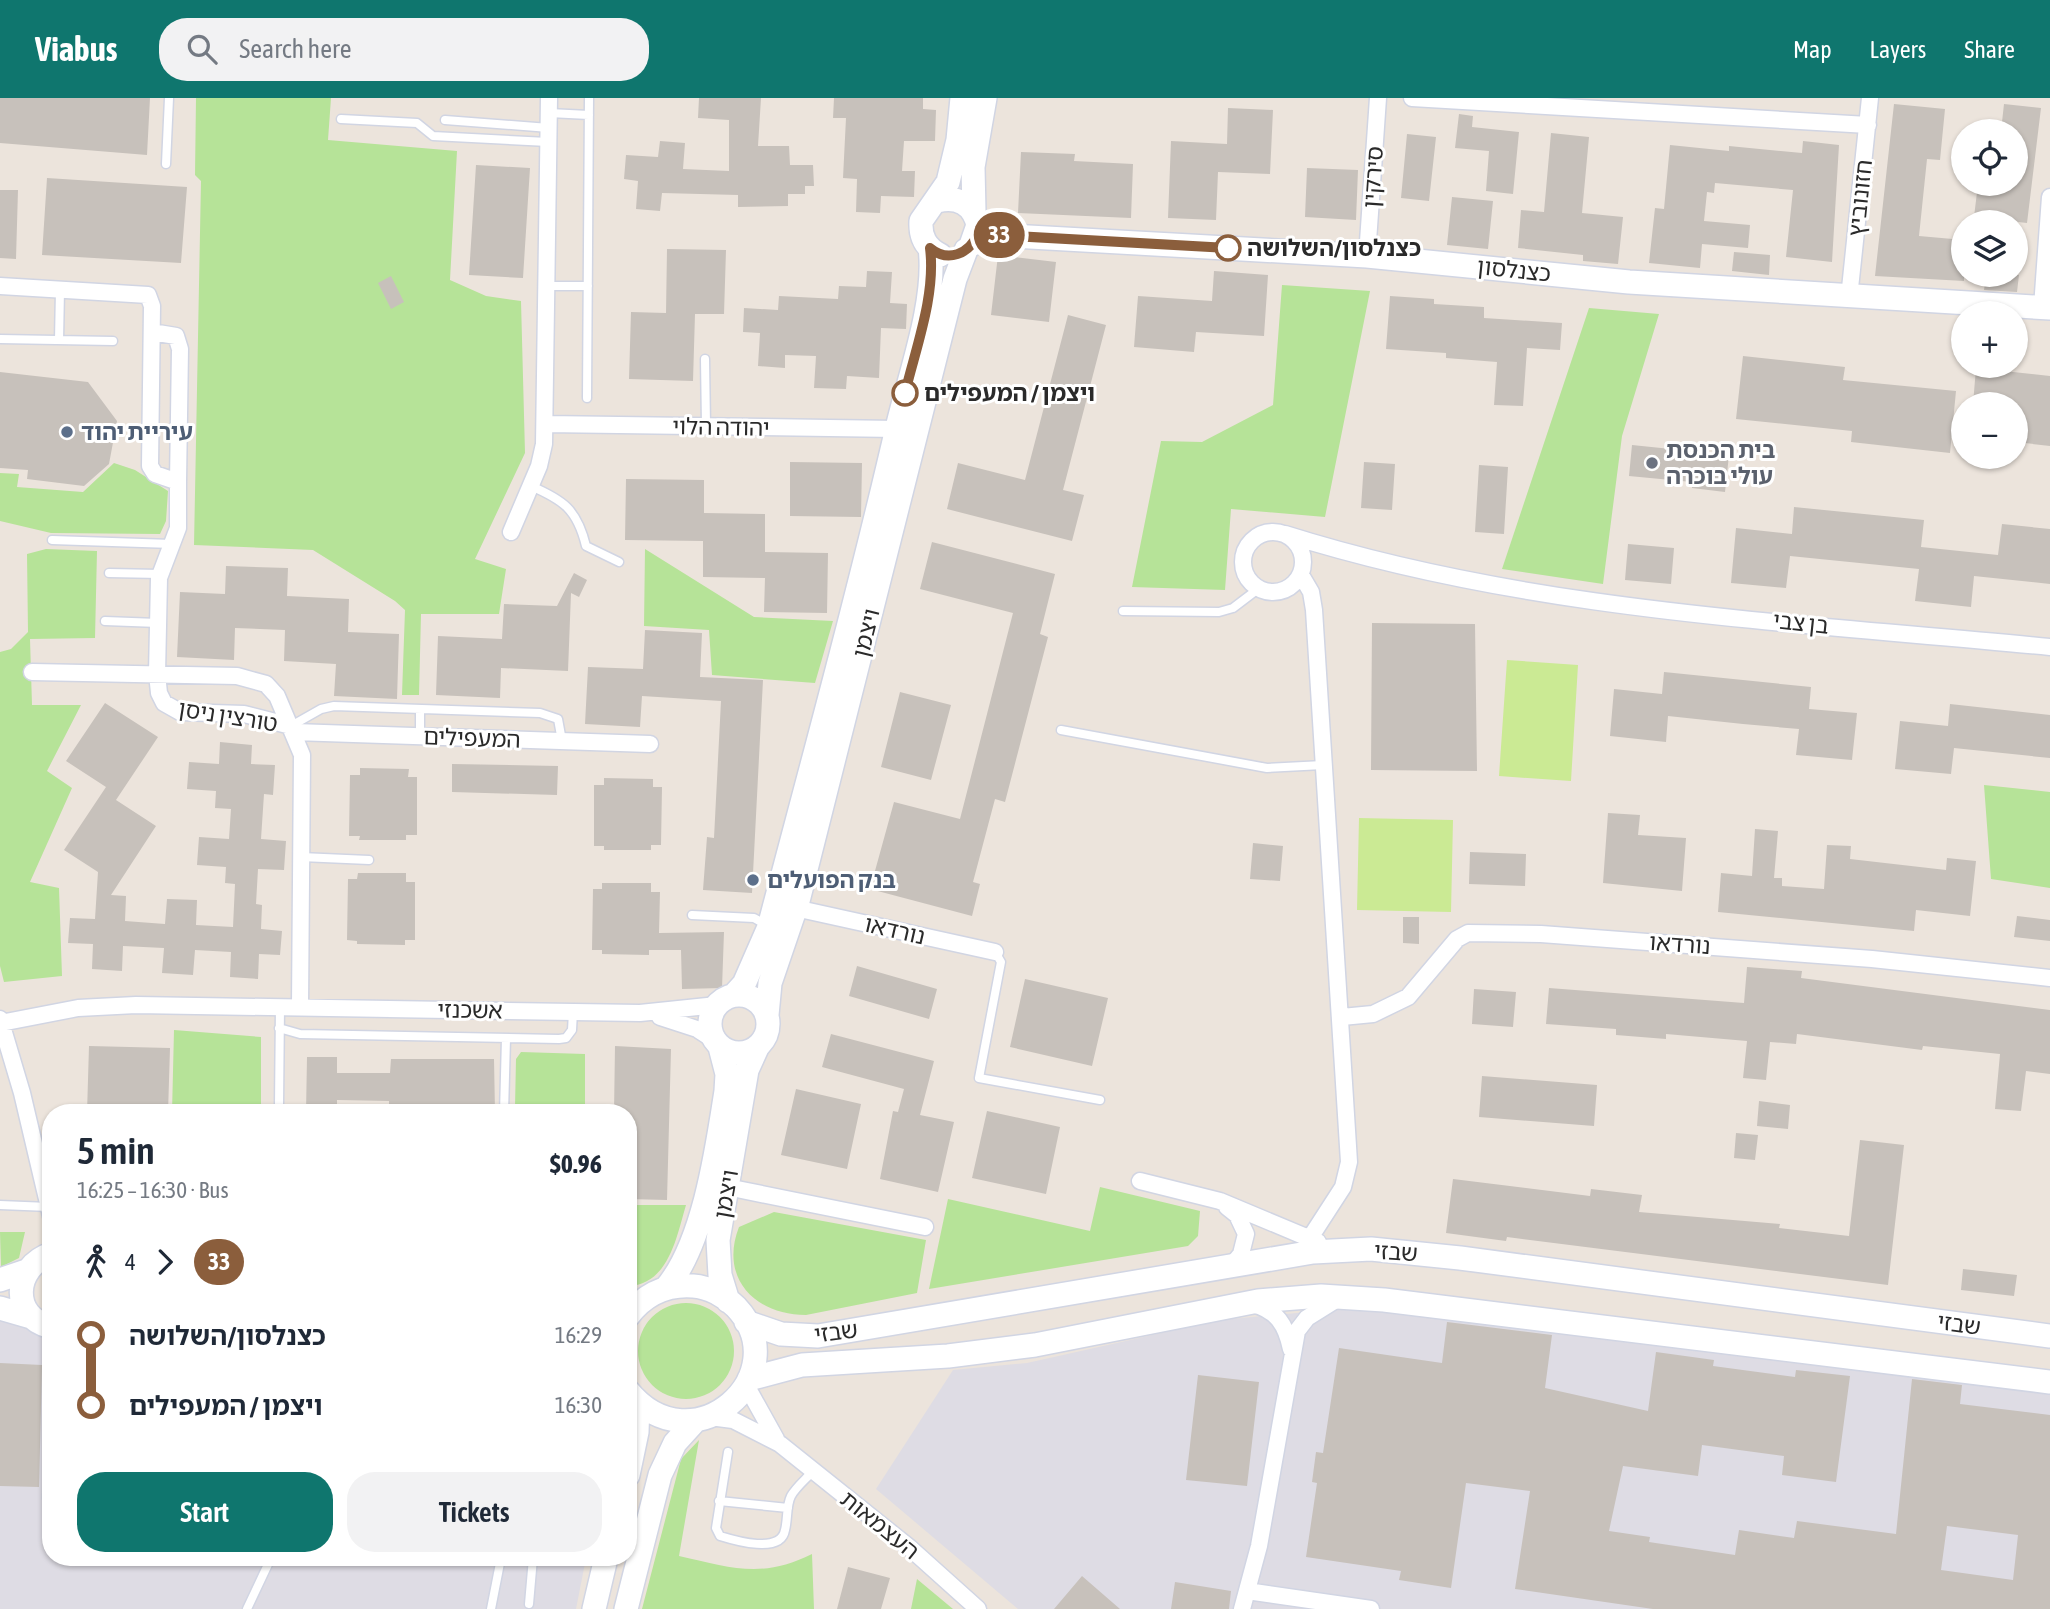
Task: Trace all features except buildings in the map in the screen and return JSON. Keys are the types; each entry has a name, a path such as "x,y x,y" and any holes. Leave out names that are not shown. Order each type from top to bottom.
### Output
{"street":[{"path":"937,201 958,200 972,232 947,256 930,248 922,238 921,221 930,206 937,201 953,166 962,98"},
{"name":"ויצמן","path":"767,1015 770,983 795,908 955,279 972,232 972,177 985,98"},
{"name":"סירקין","path":"1367,256 1378,98"},
{"path":"1412,98 1652,105 1868,125"},
{"name":"חזונוביץ","path":"1849,298 1870,98"},
{"path":"511,532 539,466 546,424 549,120"},
{"path":"2046,307 2050,197"},
{"name":"כצנלסון","path":"972,232 1367,256 1629,282 1849,298 2046,307"},
{"name":"ויצמן","path":"726,1000 744,984 769,927 897,429 928,296 932,264 930,248"},
{"path":"0,286 148,295 152,306 150,466 155,474 178,482"},
{"path":"152,332 176,335 180,349 178,528 160,574 157,674"},
{"name":"יהודה הלוי","path":"546,424 897,429"},
{"path":"1310,1238 1343,1187 1349,1162 1342,1017 1314,610 1303,570 1300,547 1285,534 1266,532 1256,536 1244,552 1245,573 1258,589 1279,592 1288,589 1303,570 1323,554 1348,552"},
{"name":"בן צבי","path":"1285,534 1393,564 1590,602 2050,647"},
{"name":"טורצין ניסן","path":"32,672 253,679 266,684 277,696 292,729"},
{"name":"טורצין ניסן","path":"157,674 159,693 171,709 244,714 292,729"},
{"path":"292,729 302,755 300,1007"},
{"name":"המעפילים","path":"292,729 420,737 650,744"},
{"name":"נורדאו","path":"795,908 995,952"},
{"name":"נורדאו","path":"1342,1017 1373,1014 1391,1008 1421,985 1457,939 1468,933 1541,934 1872,958 2050,978"},
{"path":"726,1000 758,1001 767,1015 767,1033 757,1048 742,1054 717,1043 709,1023 726,1000"},
{"name":"אשכנזי","path":"1,1021 78,1008 136,1005 640,1013 726,1000"},
{"name":"אשכנזי","path":"640,1013 676,1021 717,1043"},
{"path":"1,1021 22,1093 42,1178"},
{"name":"ויצמן","path":"666,1288 689,1255 697,1231 726,1091 726,1066 717,1043"},
{"name":"ויצמן","path":"729,1301 718,1258 747,1070 757,1048"},
{"path":"1140,1181 1220,1201 1336,1251"},
{"path":"727,1187 925,1227"},
{"path":"1220,1201 1237,1215 1246,1234 1241,1254 1232,1265"},
{"name":"שבזי","path":"746,1322 781,1334 818,1336 1232,1265 1371,1249 1435,1255 2050,1336"},
{"path":"0,1280 26,1271 42,1257"},
{"path":"26,1271 20,1288 21,1299 41,1322"},
{"path":"637,1305 666,1288 698,1286 729,1301 746,1322 754,1354 747,1382 737,1399 702,1419 675,1443 660,1475 637,1566"},
{"path":"1242,1609 1261,1534 1297,1331 1307,1318 1341,1297"},
{"name":"שבזי","path":"747,1382 802,1365 948,1356 1024,1347 1248,1303 1341,1297 2050,1382"},
{"path":"1248,1303 1266,1308 1281,1320 1292,1351"},
{"path":"0,1308 41,1322"},
{"name":"העצמאות","path":"747,1382 768,1429 780,1444 910,1548 978,1609"},
{"path":"637,1400 668,1420 702,1419"},
{"name":"העצמאות","path":"702,1419 733,1420 780,1444"},
{"path":"594,1609 604,1566"},
{"path":"626,1609 637,1566"},
{"path":"1247,1591 1371,1609"}],"lane":[{"path":"166,164 169,98"},
{"path":"587,398 589,98"},
{"path":"341,118 417,123 433,136 589,115"},
{"path":"445,120 549,120"},
{"path":"547,286 588,286"},
{"path":"59,340 60,290"},
{"path":"0,339 113,341"},
{"path":"705,359 706,426"},
{"path":"531,486 562,499 582,529 586,546 619,562"},
{"path":"52,540 173,544"},
{"path":"109,573 160,574"},
{"path":"1123,611 1219,612 1233,608 1258,589"},
{"path":"105,621 158,622"},
{"path":"292,729 321,709 334,706 420,709 551,715 561,724 562,741"},
{"path":"420,709 420,737"},
{"path":"1061,730 1267,768 1323,765"},
{"path":"301,858 369,860"},
{"path":"692,915 754,918 769,927"},
{"path":"995,952 1001,962 979,1077 1100,1100"},
{"path":"279,1104 280,1007"},
{"path":"279,1028 300,1034 566,1038 572,1030 573,1012"},
{"path":"504,1104 506,1038"},
{"path":"0,1205 42,1211"},
{"path":"728,1452 716,1528 720,1536 769,1544 778,1541 785,1534 790,1497 813,1471"},
{"path":"719,1501 788,1508"},
{"path":"247,1609 267,1566"},
{"path":"491,1609 499,1566"},
{"path":"530,1604 532,1566"}],"shaded area":[{"path":"1421,1307 2050,1388 2050,1609 1018,1609 876,1489 953,1370 1027,1363 1220,1320 1339,1309"},
{"path":"0,1318 8,1318 42,1334 42,1566 584,1566 576,1609 0,1609"}],"green space":[{"path":"196,98 331,98 328,140 457,151 450,280 486,296 521,301 525,453 475,559 506,569 499,614 421,614 419,695 402,695 405,610 395,601 313,550 194,545 201,181 195,175"},
{"path":"1282,285 1370,291 1325,517 1231,509 1225,590 1132,587 1161,441 1202,442 1273,405"},
{"path":"1589,308 1659,314 1622,436 1603,584 1502,569"},
{"path":"114,463 135,470 168,491 166,521 160,534 51,533 0,521 0,473 19,474 17,487 83,492"},
{"path":"46,549 97,551 95,638 30,639 32,705 81,705 47,771 72,788 30,882 59,888 62,976 4,982 0,966 0,652 11,649 28,632 27,554"},
{"path":"645,549 754,617 833,621 815,683 712,675 709,630 644,626"},
{"path":"1507,660 1578,665 1571,781 1499,776"},
{"path":"1984,785 2050,792 2050,888 1991,879"},
{"path":"1359,818 1453,820 1451,912 1357,910"},
{"path":"174,1030 261,1037 261,1104 172,1104"},
{"path":"521,1052 585,1054 585,1104 515,1104 516,1059"},
{"path":"1100,1187 1200,1211 1198,1236 1188,1246 929,1289 948,1199 1090,1231"},
{"path":"637,1205 686,1205 669,1256 653,1277 637,1284"},
{"path":"774,1212 926,1240 917,1293 806,1315 788,1313 757,1301 738,1277 734,1262 734,1245 739,1227"},
{"path":"0,1232 25,1232 19,1258 1,1267"},
{"path":"686,1303 704,1307 720,1317 730,1333 734,1351 730,1369 720,1385 704,1395 686,1399 668,1395 652,1385 642,1369 638,1351 642,1333 652,1317 668,1307"},
{"path":"699,1440 679,1556 731,1567 762,1569 778,1567 812,1554 814,1609 642,1609 681,1459"},
{"path":"917,1579 953,1609 911,1609"}],"bus line":[{"name":"33","path":"905,393 928,296 932,264 930,248 940,255 954,256 969,248 978,234 1228,248"}],"place":[{"name":"כצנלסון/השלושה","path":"1228,248"},
{"name":"ויצמן / המעפילים","path":"905,393"},
{"name":"עיריית יהוד","path":"67,432"},
{"name":"בית הכנסת עולי בוכרה","path":"1652,463"},
{"name":"בנק הפועלים","path":"753,880"}]}
